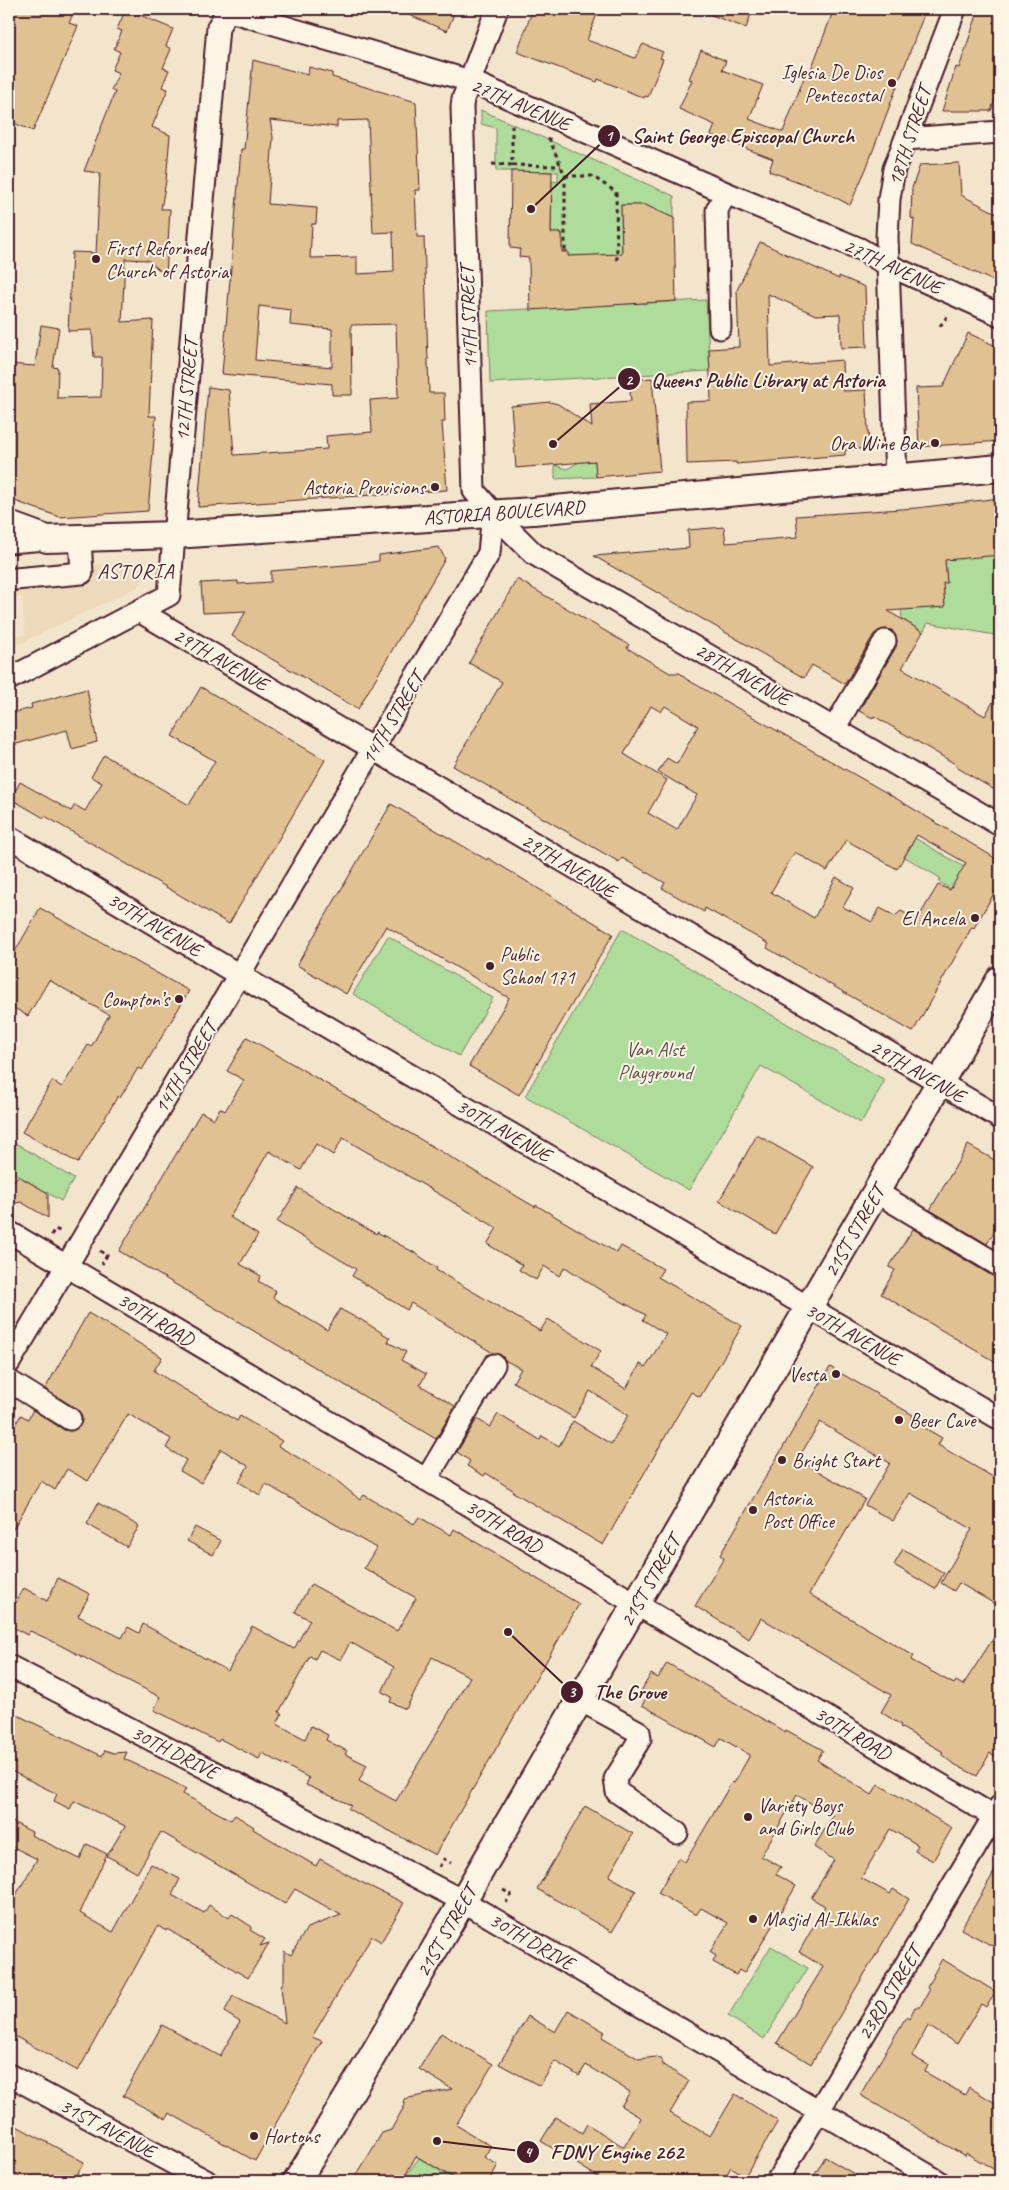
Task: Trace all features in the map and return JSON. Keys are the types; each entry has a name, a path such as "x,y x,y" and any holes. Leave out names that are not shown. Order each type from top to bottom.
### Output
{"main road":[{"name":"ASTORIA BOULEVARD","path":"9,525 47,539 174,535 493,513 1000,468"},
{"name":"21ST STREET","path":"297,2181 463,1901 1000,979"}],"street":[{"name":"27TH AVENUE","path":"227,9 470,81 726,193 860,249 888,265 1000,315"},
{"name":"12TH STREET","path":"9,679 169,594 218,27 227,9"},
{"name":"14TH STREET","path":"9,1363 489,553 493,513 474,491 462,107 497,9"},
{"name":"18TH STREET","path":"896,478 887,234 889,199 894,169 955,9"},
{"path":"906,139 1000,132"},
{"path":"720,328 717,210 726,193"},
{"name":"28TH AVENUE","path":"493,513 534,554 835,727 1000,825"},
{"path":"9,542 47,539"},
{"path":"15,578 82,574 80,539"},
{"name":"29TH AVENUE","path":"139,611 1000,1118"},
{"path":"835,727 885,641"},
{"name":"30TH AVENUE","path":"9,837 239,975 1000,1419"},
{"path":"876,1192 1000,1266"},
{"name":"30TH ROAD","path":"9,1232 636,1604 998,1814"},
{"path":"426,1480 494,1365"},
{"path":"9,1381 70,1419"},
{"name":"30TH DRIVE","path":"9,1666 463,1901 938,2181"},
{"path":"580,1700 639,1732 640,1739 615,1780 617,1792 677,1833"},
{"name":"23RD STREET","path":"777,2181 998,1814"},
{"name":"31ST AVENUE","path":"9,2075 206,2181"}],"path":[{"path":"512,116 512,165"},
{"path":"547,132 565,176 565,252"},
{"path":"492,164 561,166"},
{"path":"565,176 592,176 616,192 617,264"},
{"path":"940,326 950,314"},
{"path":"55,1229 60,1231"},
{"path":"99,1251 107,1255 102,1265"},
{"path":"438,1868 444,1859 451,1863"},
{"path":"503,1890 511,1894 506,1904"}],"shaded area":[{"path":"147,561 143,582 136,588 9,649 9,636 25,635 22,597 9,597 9,571"}],"green space":[{"path":"481,110 674,196 674,218 645,205 621,205 622,263 610,255 568,256 568,252 562,251 562,233 551,233 552,181 558,182 558,172 496,171 496,128 481,124"},
{"path":"706,300 710,371 490,383 488,311"},
{"path":"595,461 596,477 555,479 555,465 567,469 579,462"},
{"path":"993,547 994,556 1000,556 1000,636 928,623 923,632 902,619 896,559 945,606 943,583 947,583 945,560"},
{"path":"915,838 998,887 984,910 939,882 940,878 905,857"},
{"name":"Van Alst Playground","path":"622,929 885,1080 861,1123 761,1066 689,1190 525,1096"},
{"path":"388,936 493,998 459,1056 353,994"},
{"path":"9,1139 74,1179 61,1201 9,1170"},
{"path":"771,1946 808,1968 764,2039 728,2016"},
{"path":"419,2158 457,2181 402,2181"}],"building":[{"path":"12,9 75,9 69,23 78,26 33,131 9,121 9,18"},
{"path":"126,9 173,29 166,46 171,49 163,68 169,70 162,87 168,89 152,127 170,135 166,181 161,209 170,209 166,276 148,260 125,259 122,322 153,320 149,416 156,416 148,511 60,517 9,499 9,364 35,366 41,325 59,328 53,367 58,368 57,398 101,397 102,357 94,357 92,330 68,331 72,252 96,253 100,173 84,171 115,92 111,90 119,73 112,70 120,52 114,49 122,31 117,29"},
{"path":"395,9 456,9 447,31"},
{"path":"533,9 599,9 587,40 635,58 643,44 663,52 660,58 663,59 648,97 645,96 644,98 598,79 597,82 517,52"},
{"path":"698,9 753,9 746,28"},
{"path":"834,9 926,9 866,169 850,205 823,191 769,171 773,159 711,135 715,125 679,109 692,80 689,79 701,50 726,61 722,70 763,85 749,119 783,132 807,70 810,72"},
{"path":"979,9 1000,9 1000,85 991,111 942,111 956,67 959,68"},
{"path":"253,60 308,75 309,67 332,73 332,77 416,102 420,190 415,190 417,237 424,237 429,393 444,393 445,422 442,422 447,490 198,507 208,387 229,390 234,455 327,449 326,436 372,432 370,400 398,398 396,324 351,325 352,395 332,395 332,384 222,374 241,149 244,149","holes":["270,120 337,127 337,121 368,120 373,233 393,232 394,272 357,274 357,257 310,258 312,224 316,224 317,208 268,204 273,137","259,306 291,310 290,325 332,329 332,367 255,360"]},
{"path":"959,163 961,195 1000,215 1000,284 912,244 914,219 911,218 912,188 920,165"},
{"path":"511,171 552,172 551,233 562,233 562,252 568,252 568,256 622,254 621,205 645,205 674,218 676,301 530,310 529,258 519,257 520,249 510,248"},
{"path":"760,242 839,279 839,276 865,287 867,347 841,348 840,314 816,315 768,294 770,366 842,360 843,391 866,390 869,448 845,450 845,455 736,464 736,462 687,464 686,402 711,401 709,349 739,347 737,290"},
{"path":"968,333 1000,348 1000,441 919,447 916,388 943,387"},
{"path":"652,378 660,471 596,477 595,461 516,468 511,406 550,402 558,404 592,427 590,404 631,401 629,380"},
{"path":"1000,498 1000,555 945,560 947,583 943,583 945,607 888,611 923,632 902,668 985,716 1000,689 1000,793 874,716 873,718 859,711 896,647 897,641 892,630 885,629 874,634 845,684 812,665 804,678 594,556 689,548 688,530 724,527 726,543 798,537 796,516 916,508"},
{"path":"439,547 445,559 358,709 232,636 246,611 203,613 201,583 238,581 238,584 271,582 271,571 379,561 379,555"},
{"path":"517,579 629,645 627,648 670,673 680,673 686,679 887,793 1000,861 1000,883 974,928 972,927 913,1032 767,948 769,944 705,908 704,912 662,888 665,883 622,858 619,862 453,766 502,682 469,663","holes":["651,706 661,712 665,706 698,726 677,764 667,758 658,772 697,795 677,830 648,813 667,780 624,754","917,835 966,863 950,890 938,885 917,920 901,911 895,916 880,908 872,922 843,907 854,888 836,877 814,918 771,892 795,852 827,871 846,840 897,869"]},
{"path":"201,687 325,760 229,924 45,816 44,818 11,799 20,782 71,811 75,805 85,811 102,783 91,777 104,755 189,805 215,761 172,736"},
{"path":"87,689 97,742 72,749 67,730 13,745 9,730 9,714 32,708 31,704"},
{"path":"391,804 487,860 488,858 613,934 519,1095 469,1066 509,998 386,926 346,994 297,965"},
{"path":"40,908 189,991 142,1070 138,1068 120,1098 118,1096 78,1163 22,1132 52,1081 62,1087 88,1045 91,1047 109,1015 49,980 28,1016 9,1005 9,962"},
{"path":"247,1037 535,1207 536,1205 617,1253 621,1246 663,1269 658,1277 742,1326 700,1397 691,1392 603,1545 513,1492 486,1473 484,1476 467,1466 470,1461 457,1452 477,1419 490,1427 498,1414 540,1440 542,1436 559,1446 573,1421 611,1444 628,1415 590,1391 574,1418 513,1382 521,1369 505,1360 501,1355 493,1353 411,1303 407,1310 352,1276 356,1269 277,1222 298,1188 376,1234 377,1232 415,1253 437,1268 436,1270 540,1331 548,1319 601,1351 591,1367 626,1389 640,1364 646,1367 666,1334 643,1320 646,1315 597,1288 565,1267 559,1276 544,1266 536,1280 519,1270 522,1265 487,1244 497,1228 343,1138 333,1155 316,1144 301,1170 269,1151 230,1217 258,1235 240,1264 261,1276 258,1281 276,1291 273,1298 327,1330 340,1309 390,1338 388,1342 406,1352 401,1360 426,1374 420,1385 455,1406 436,1439 119,1251 201,1112 214,1119 220,1108 225,1111 244,1080 227,1071"},
{"path":"757,1135 813,1167 775,1234 719,1201"},
{"path":"968,1145 1000,1163 1000,1221 987,1244 930,1210"},
{"path":"18,1176 48,1193 48,1218 21,1202 17,1203 9,1198 9,1178 14,1181"},
{"path":"913,1229 994,1277 1000,1278 1000,1365 881,1294 895,1270 889,1267"},
{"path":"88,1313 162,1357 154,1371 237,1421 240,1416 282,1441 278,1446 335,1479 360,1500 364,1495 414,1524 419,1517 451,1535 454,1529 579,1604 435,1855 348,1809 351,1805 306,1785 309,1778 262,1753 259,1759 220,1739 218,1742 154,1710 160,1697 50,1640 30,1631 27,1635 9,1625 9,1604 14,1606 24,1588 47,1601 58,1578 90,1594 78,1616 122,1638 128,1627 139,1633 143,1624 228,1671 252,1626 294,1649 310,1620 295,1612 311,1584 397,1631 416,1598 364,1568 376,1548 266,1484 260,1495 239,1482 248,1466 221,1449 201,1483 180,1471 186,1460 166,1448 171,1439 128,1414 88,1481 67,1469 55,1490 41,1481 9,1536 9,1435 21,1415 28,1419 33,1410 64,1430 70,1431 80,1426 82,1419 77,1409 45,1389","holes":["350,1642 394,1667 382,1692 392,1697 390,1702 406,1709 432,1657 470,1677 396,1801 359,1781 367,1765 345,1754 347,1751 326,1740 328,1735 311,1726 305,1739 277,1724 282,1714 279,1712 310,1656 315,1659 320,1650 341,1660"]},
{"path":"830,1367 913,1415 911,1420 942,1438 938,1445 1000,1481 1000,1607 959,1583 954,1591 941,1583 972,1529 910,1493 893,1521 865,1505 890,1463 820,1422 798,1459 865,1499 809,1594 914,1656 911,1660 954,1684 956,1681 963,1685 1000,1628 1000,1746 995,1756 990,1753 977,1776 952,1763 941,1754 943,1752 900,1727 901,1725 881,1712 891,1695 761,1618 749,1639 695,1606 724,1558 720,1555"},
{"path":"98,1503 139,1526 127,1547 87,1524"},
{"path":"195,1527 221,1541 213,1555 187,1541"},
{"path":"903,1549 944,1573 935,1589 894,1565"},
{"path":"667,1663 785,1732 786,1730 823,1750 817,1760 872,1795 878,1784 952,1828 933,1861 915,1851 918,1845 890,1829 861,1878 890,1894 893,1889 909,1899 811,2064 777,2043 823,1967 799,1952 825,1906 811,1898 834,1860 814,1847 833,1816 797,1795 761,1856 781,1867 776,1874 796,1886 744,1973 739,1970 736,1975 713,1962 716,1956 710,1952 728,1923 701,1908 696,1915 658,1893 678,1858 685,1862 750,1755 721,1738 716,1747 642,1705 648,1695 641,1691 651,1674 658,1678"},
{"path":"9,1711 102,1756 105,1750 113,1753 127,1752 124,1759 186,1789 183,1794 231,1820 235,1815 254,1827 253,1829 316,1866 320,1859 404,1903 381,1942 372,1936 312,2037 322,2041 255,2161 169,2113 166,2119 123,2096 162,2025 220,2056 240,2022 224,2012 233,1996 285,2023 281,1986 284,1980 284,1951 291,1955 307,1928 341,1915 295,1889 285,1904 161,1832 137,1873 107,1856 125,1826 74,1801 70,1809 54,1801 57,1794 9,1770"},
{"path":"585,1806 633,1834 609,1876 636,1891 612,1932 537,1889"},
{"path":"9,1820 32,1832 31,1835 80,1859 87,1844 107,1854 80,1913 113,1932 151,1864 180,1879 172,1895 204,1913 209,1905 229,1918 232,1914 252,1927 250,1930 265,1939 260,1946 269,1943 248,1978 167,1929 166,1931 158,1926 78,2071 9,2033 9,1907 37,1859 9,1845"},
{"path":"1000,1862 1000,1950 961,1929"},
{"path":"942,1959 996,1992 986,2007 981,2004 957,2044 928,2026 912,2056 928,2065 925,2072 965,2095 969,2087 1000,2106 1000,2173 966,2153 965,2156 860,2095 906,2017 909,2019 915,2007 920,2007 929,1991 927,1987"},
{"path":"568,2010 605,2032 602,2037 639,2059 656,2057 662,2060 663,2065 689,2081 670,2113 704,2133 710,2136 735,2094 778,2121 745,2176 731,2167 723,2181 604,2181 541,2141 556,2117 582,2133 587,2124 624,2147 641,2118 621,2106 630,2092 586,2065 579,2076 555,2061 540,2086 499,2064 528,2016 555,2032"},
{"path":"441,2033 493,2064 456,2125 491,2146 484,2157 498,2165 489,2181 459,2181 416,2156 402,2181 353,2181 382,2133 391,2130 405,2105 404,2099 452,2089 419,2069"},
{"path":"9,2122 84,2162 73,2181 9,2181"},
{"path":"825,2157 866,2181 811,2181"}],"place":[{"name":"Iglesia De Dios Pentecostal","path":"892,83"},
{"name":"Saint George Episcopal Church","path":"531,209"},
{"name":"First Reformed Church of Astoria","path":"96,259"},
{"name":"Ora Wine Bar","path":"935,443"},
{"name":"Queens Public Library at Astoria","path":"553,444"},
{"name":"Astoria Provisions","path":"435,487"},
{"name":"El Ancela","path":"975,918"},
{"name":"Public School 171","path":"490,966"},
{"name":"Compton’s","path":"179,999"},
{"name":"Vesta","path":"836,1374"},
{"name":"Beer Cave","path":"899,1420"},
{"name":"Bright Start","path":"782,1460"},
{"name":"Astoria Post Office","path":"753,1510"},
{"name":"The Grove","path":"508,1632"},
{"name":"Variety Boys and Girls Club","path":"748,1817"},
{"name":"Masjid Al-Ikhlas","path":"753,1919"},
{"name":"Hortons","path":"254,2136"},
{"name":"FDNY Engine 262","path":"437,2141"}],"district":[{"name":"ASTORIA","path":"136,571"}]}
